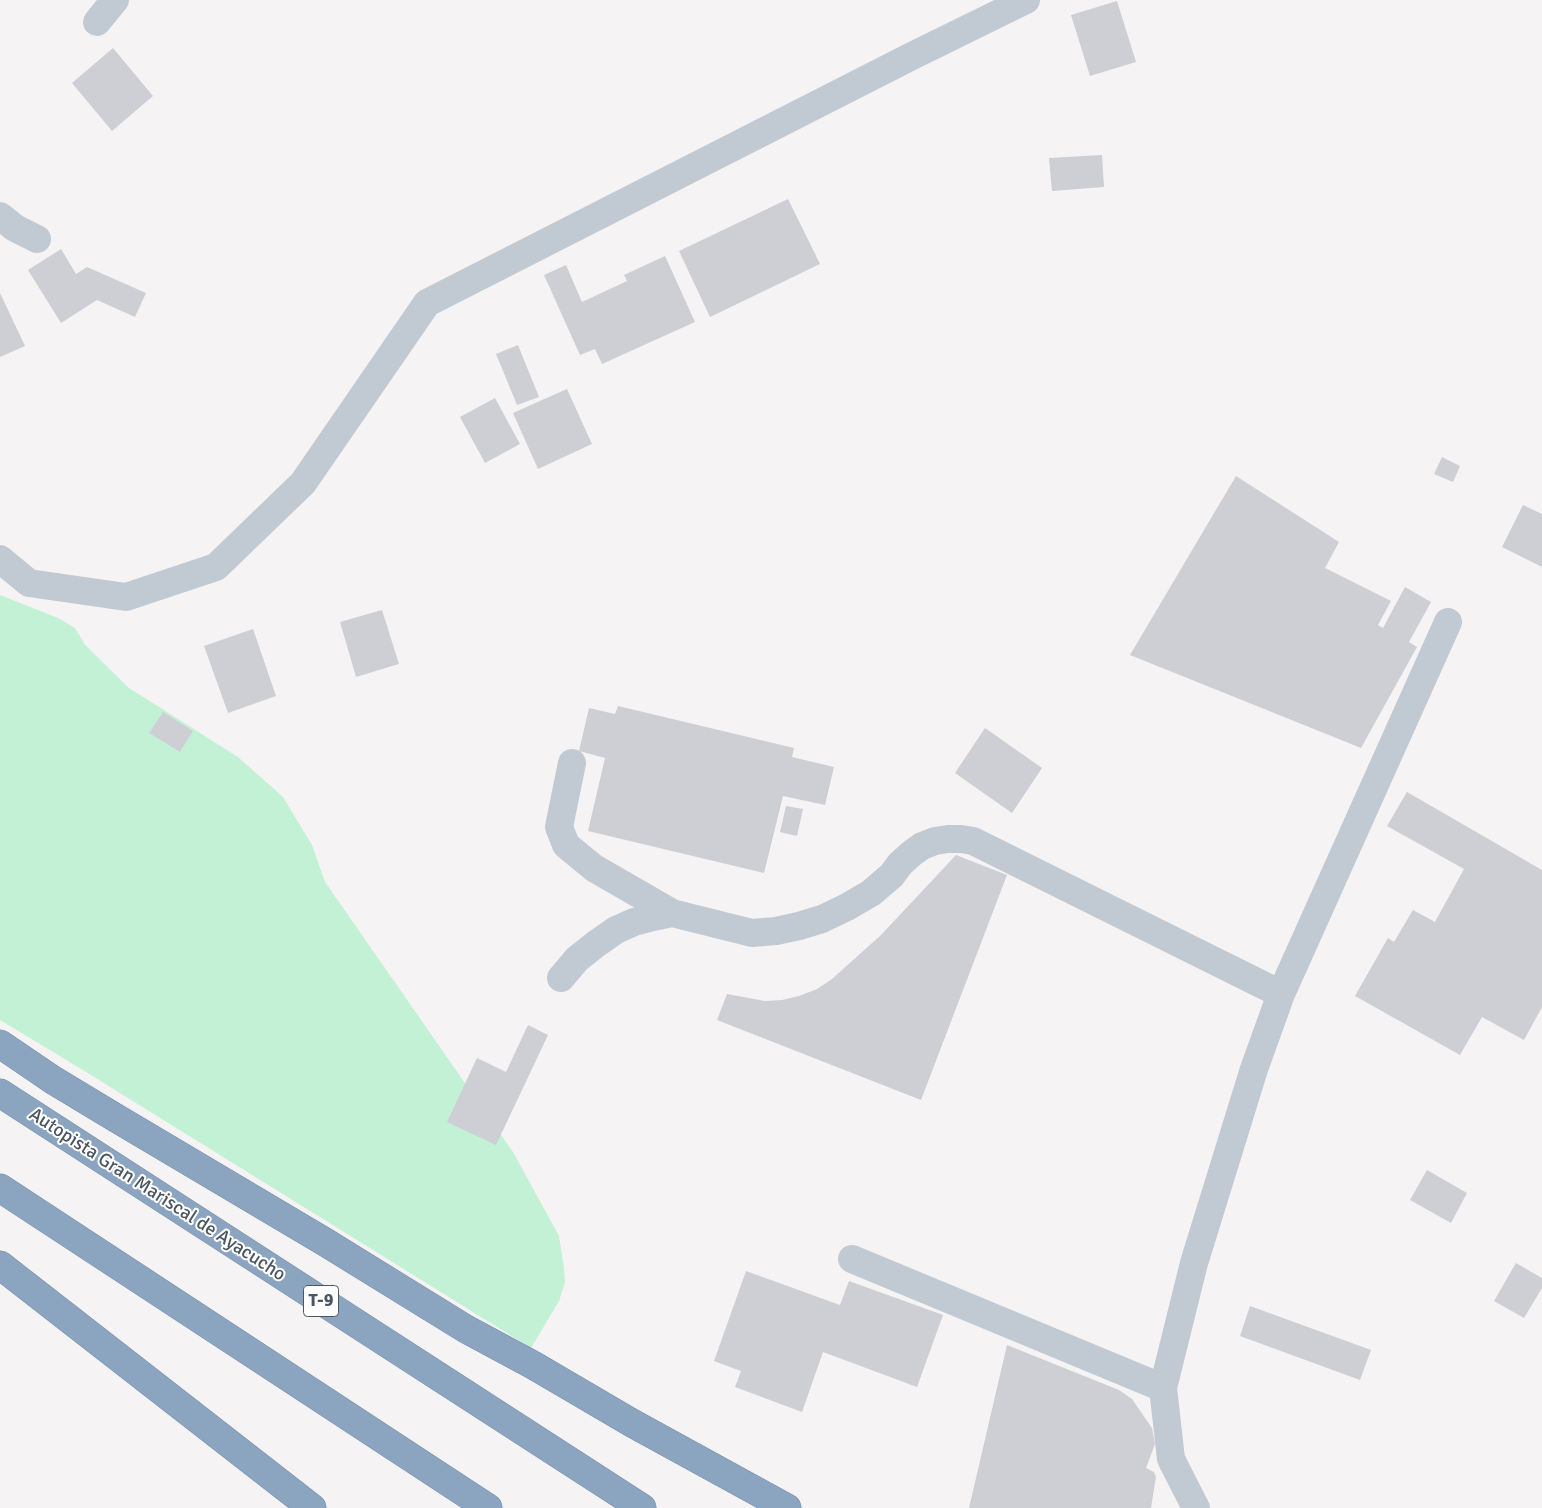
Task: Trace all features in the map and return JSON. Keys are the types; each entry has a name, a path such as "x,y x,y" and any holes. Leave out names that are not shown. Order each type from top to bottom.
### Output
{"highway":[{"path":"0,1044 53,1080 325,1242 466,1329 787,1508"},
{"name":"Autopista Gran Mariscal de Ayacucho","path":"0,1093 642,1508"},
{"path":"0,1188 488,1508"},
{"path":"0,1266 312,1508"}],"street":[{"path":"97,22 115,0"},
{"path":"0,559 29,583 126,597 216,568 303,484 427,304 912,56 1026,0"},
{"path":"0,216 15,228 37,239"},
{"path":"1196,1508 1171,1458 1163,1388 1194,1263 1254,1069 1281,994 1448,622"},
{"path":"572,763 558,827 566,845 594,868 672,912 752,933 776,931 799,926 847,907 870,893 922,846 935,841 961,839 973,841 1281,994"},
{"path":"562,978 577,960 616,930 634,922 672,912"},
{"path":"852,1259 1163,1388"}],"green space":[{"path":"0,595 58,618 75,628 85,645 129,688 238,757 283,797 312,845 325,882 513,1152 559,1236 565,1282 559,1301 531,1348 0,1020"}],"building":[{"path":"1117,1 1136,62 1090,76 1071,15"},
{"path":"113,48 153,96 112,131 72,83"},
{"path":"1102,155 1104,187 1052,191 1049,158"},
{"path":"788,199 820,264 710,317 679,251"},
{"path":"61,249 76,274 87,267 146,293 135,317 97,300 61,323 28,270"},
{"path":"665,256 695,322 602,364 595,349 580,355 544,275 566,265 582,302 627,281 624,275"},
{"path":"0,293 25,346 0,357"},
{"path":"518,345 539,397 517,405 496,354"},
{"path":"567,389 592,444 538,469 513,413"},
{"path":"495,398 520,444 485,463 460,417"},
{"path":"1442,457 1460,466 1453,482 1434,474"},
{"path":"1236,476 1339,542 1325,568 1391,601 1378,625 1383,628 1405,587 1431,602 1409,642 1417,647 1361,748 1130,655"},
{"path":"1523,505 1542,514 1542,567 1502,547"},
{"path":"382,610 399,664 356,677 340,622"},
{"path":"253,629 276,696 228,713 204,646"},
{"path":"618,706 794,748 792,757 834,767 825,805 783,796 764,873 588,831 605,758 579,751 589,708 615,714"},
{"path":"163,712 193,731 180,752 149,733"},
{"path":"985,728 1042,768 1012,813 955,773"},
{"path":"1407,792 1542,870 1542,1007 1524,1040 1482,1017 1460,1055 1355,996 1388,938 1394,942 1413,910 1435,922 1464,869 1387,826"},
{"path":"786,806 803,809 797,836 780,832"},
{"path":"956,855 1007,875 921,1100 717,1020 727,994 765,1001 782,1000 817,989 832,979 881,935"},
{"path":"528,1025 548,1035 496,1145 447,1122 477,1058 506,1072"},
{"path":"1427,1170 1467,1193 1451,1223 1410,1200"},
{"path":"1516,1263 1542,1278 1542,1288 1524,1318 1494,1301"},
{"path":"746,1271 840,1305 849,1281 943,1315 917,1387 823,1352 802,1412 735,1387 741,1371 714,1361"},
{"path":"1250,1306 1371,1350 1360,1380 1240,1336"},
{"path":"1007,1345 1119,1390 1132,1399 1152,1428 1155,1444 1146,1468 1154,1472 1156,1477 1151,1508 969,1508"}]}
